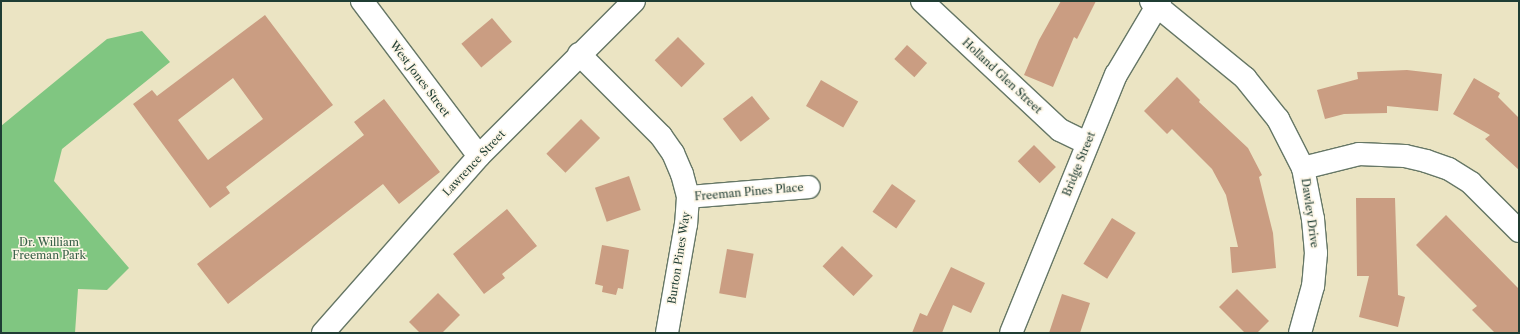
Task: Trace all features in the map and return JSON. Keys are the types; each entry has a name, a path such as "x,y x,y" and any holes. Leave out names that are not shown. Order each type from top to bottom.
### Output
{"street":[{"name":"West Jones Street","path":"362,1 479,156"},
{"name":"Lawrence Street","path":"324,333 479,156 579,54 634,1"},
{"name":"Holland Glen Street","path":"922,1 1060,130 1087,143"},
{"name":"Bridge Street","path":"1010,333 1116,75 1156,3"},
{"name":"Dawley Drive","path":"1156,3 1246,78 1278,119 1304,168 1312,212 1316,253 1313,286 1300,333"},
{"name":"Burton Pines Way","path":"579,54 662,136 674,153 688,197 667,333"},
{"path":"1304,168 1359,154 1405,156 1426,161 1449,169 1471,184 1519,231"},
{"name":"Freeman Pines Place","path":"688,197 809,187"}],"green space":[{"name":"Dr. William Freeman Park","path":"142,31 170,62 62,149 54,181 129,268 107,290 78,289 75,333 1,333 1,126 107,39"}],"building":[{"path":"1061,1 1096,1 1077,39 1074,37 1053,87 1024,75 1039,40"},
{"path":"265,15 333,105 226,187 230,193 210,208 133,104 152,90 157,96","holes":["233,78 263,119 208,160 178,120"]},
{"path":"492,18 512,42 481,67 461,44"},
{"path":"678,37 705,64 682,87 655,60"},
{"path":"907,45 927,63 914,77 894,59"},
{"path":"1407,70 1442,74 1438,111 1387,106 1387,113 1344,114 1325,119 1317,90 1358,79 1357,72"},
{"path":"1177,77 1200,100 1199,102 1248,148 1262,175 1259,177 1273,233 1276,268 1232,273 1230,247 1238,247 1226,195 1212,169 1172,129 1167,134 1144,111"},
{"path":"1474,78 1500,93 1498,97 1519,118 1519,170 1485,139 1490,135 1453,114"},
{"path":"821,80 858,102 843,127 806,106"},
{"path":"752,96 770,119 741,142 723,119"},
{"path":"384,99 440,172 399,204 383,184 228,304 197,264 364,135 354,122"},
{"path":"581,119 600,138 565,173 546,154"},
{"path":"1034,145 1056,167 1040,183 1018,161"},
{"path":"629,176 641,210 607,222 595,188"},
{"path":"892,184 916,201 896,228 872,212"},
{"path":"1356,198 1395,198 1398,295 1405,297 1398,327 1359,317 1369,276 1357,276"},
{"path":"507,209 537,246 502,274 505,278 484,294 453,254"},
{"path":"1446,215 1519,289 1519,333 1495,333 1472,310 1477,306 1416,245"},
{"path":"1112,218 1136,233 1107,279 1083,264"},
{"path":"602,245 629,250 623,289 618,288 616,295 602,292 603,286 595,284"},
{"path":"842,246 873,276 853,296 823,266"},
{"path":"727,249 754,254 746,298 719,293"},
{"path":"951,267 985,283 971,313 953,305 942,333 912,333 920,313 927,316"},
{"path":"1237,289 1269,321 1257,333 1245,333 1219,307"},
{"path":"438,293 460,315 442,333 420,333 409,322"},
{"path":"1062,294 1090,303 1080,333 1049,333"}]}
